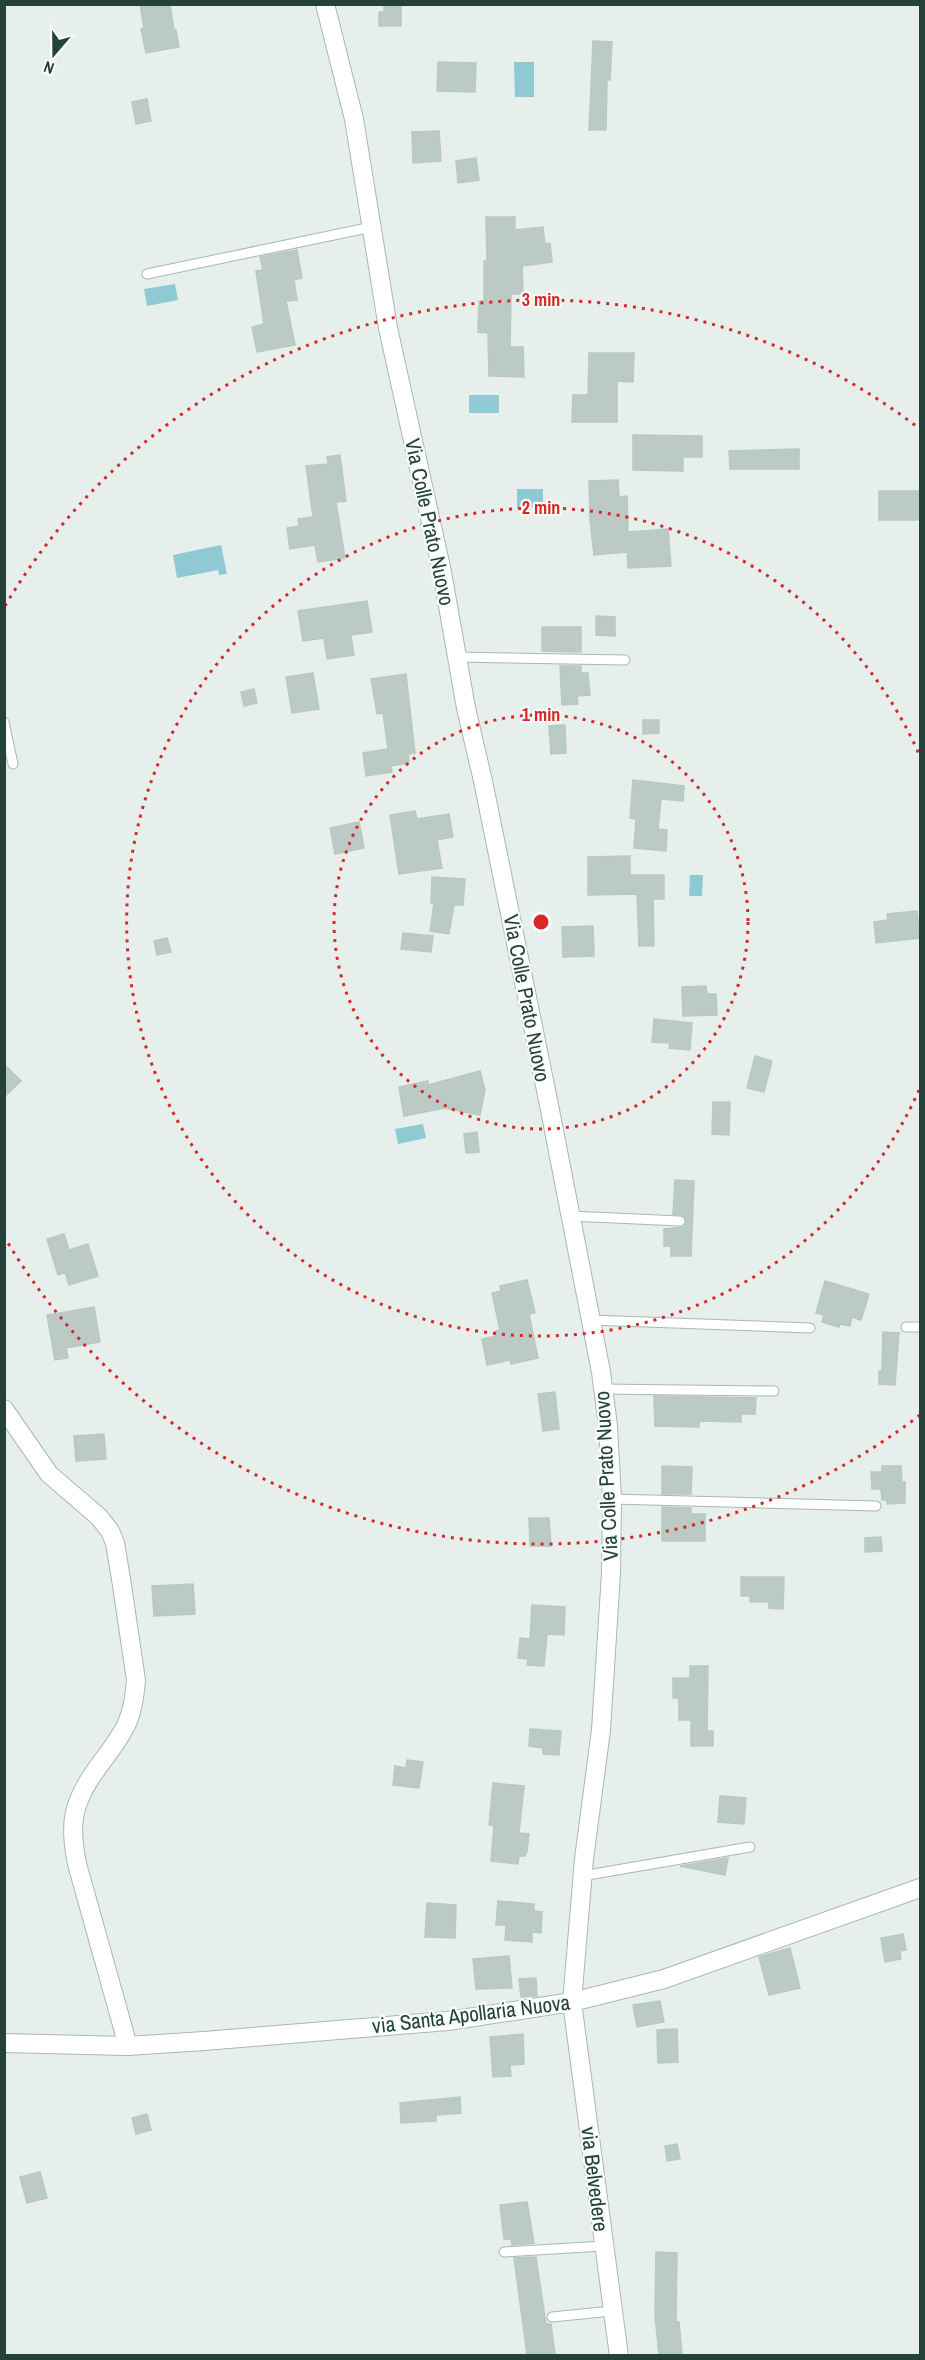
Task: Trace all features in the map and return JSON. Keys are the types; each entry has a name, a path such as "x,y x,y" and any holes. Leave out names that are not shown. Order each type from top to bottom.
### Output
{"street":[{"name":"Via Colle Prato Nuovo","path":"325,4 354,118 388,328 428,508 570,1216 608,1426 612,1499 601,1730 582,1876 572,2002"},
{"path":"4,1409 49,1474 103,1522 115,1543 136,1680 135,1692 132,1709 124,1729 78,1800 74,1836 77,1864 128,2046"},
{"name":"via Santa Apollaria Nuova","path":"4,2043 128,2046 448,2021 572,2002 664,1979 921,1888"},
{"name":"via Belvedere","path":"572,2002 619,2355"}],"lane":[{"path":"147,274 372,227"},
{"path":"457,657 625,660"},
{"path":"4,722 13,764"},
{"path":"570,1216 680,1221"},
{"path":"590,1320 810,1328"},
{"path":"906,1327 921,1327"},
{"path":"603,1389 774,1391"},
{"path":"612,1499 876,1506"},
{"path":"582,1876 750,1846"},
{"path":"504,2252 603,2246"},
{"path":"552,2317 612,2311"}],"water":[{"path":"514,62 534,62 534,97 515,97"},
{"path":"175,284 178,300 147,306 144,289"},
{"path":"469,395 499,395 499,413 469,413"},
{"path":"517,489 543,489 543,507 517,508"},
{"path":"221,545 227,574 219,575 218,570 177,578 173,555"},
{"path":"690,875 703,875 702,896 689,896"},
{"path":"423,1124 426,1138 398,1144 395,1129"}],"building":[{"path":"140,4 170,4 179,47 146,53 141,29 144,28"},
{"path":"384,4 401,4 401,26 379,26 379,12 384,12"},
{"path":"593,41 612,42 610,80 607,80 606,130 589,130"},
{"path":"438,62 476,63 475,92 437,91"},
{"path":"147,99 151,121 136,124 132,102"},
{"path":"439,131 441,161 413,163 412,132"},
{"path":"476,158 479,180 458,183 456,161"},
{"path":"486,217 515,217 515,230 543,227 545,244 550,243 552,262 522,266 523,294 511,294 510,347 523,347 524,377 489,376 488,333 478,332 479,301 484,301 484,261 487,261"},
{"path":"297,250 302,278 294,280 297,300 286,301 295,345 257,352 252,327 264,324 256,271 263,270 260,257"},
{"path":"589,353 634,353 633,382 617,381 617,422 572,422 573,395 588,395"},
{"path":"633,435 702,436 702,457 683,457 683,471 633,470"},
{"path":"799,449 799,469 730,469 729,451"},
{"path":"340,455 346,501 336,502 345,558 318,562 315,545 290,549 287,528 299,526 298,519 313,517 306,466 328,464 327,457"},
{"path":"618,480 619,497 627,496 628,532 668,529 671,566 628,568 627,552 594,555 589,481"},
{"path":"879,491 921,491 921,513 918,513 918,520 879,520"},
{"path":"367,601 372,632 351,635 354,655 327,659 324,638 303,641 298,611"},
{"path":"596,616 615,617 615,636 596,635"},
{"path":"542,627 581,627 581,652 542,651"},
{"path":"560,666 581,666 581,673 588,673 590,695 577,696 578,704 562,705"},
{"path":"313,673 319,709 292,713 286,677"},
{"path":"406,674 415,753 408,754 409,763 391,766 392,772 366,776 363,753 388,749 383,713 377,714 371,679"},
{"path":"254,689 257,703 244,706 241,692"},
{"path":"643,720 659,720 659,733 643,734"},
{"path":"565,725 566,753 551,754 549,726"},
{"path":"633,780 684,786 683,801 661,799 658,829 667,830 666,851 634,848 636,819 630,818"},
{"path":"415,811 417,819 449,814 453,837 437,840 442,868 399,874 390,815"},
{"path":"359,822 364,848 335,854 330,828"},
{"path":"630,856 630,875 664,875 664,899 653,899 654,946 639,946 637,894 588,895 588,857"},
{"path":"432,877 465,879 463,905 454,905 449,934 430,931 434,903 431,903"},
{"path":"917,911 920,938 876,943 874,922 888,920 887,914"},
{"path":"593,926 594,956 563,957 562,927"},
{"path":"403,933 433,936 431,952 401,949"},
{"path":"167,938 171,952 157,955 154,941"},
{"path":"706,986 707,994 716,994 717,1015 683,1016 682,987"},
{"path":"654,1019 692,1023 690,1050 669,1048 670,1043 652,1042"},
{"path":"755,1056 772,1061 764,1092 747,1088"},
{"path":"4,1064 21,1081 4,1097"},
{"path":"480,1071 485,1090 480,1115 444,1108 404,1116 399,1087 428,1081 428,1085"},
{"path":"713,1102 730,1102 729,1135 712,1134"},
{"path":"477,1132 479,1152 466,1153 464,1134"},
{"path":"675,1180 694,1181 691,1256 671,1256 671,1246 664,1246 664,1229 683,1227 687,1222 683,1215 673,1214"},
{"path":"64,1234 69,1250 88,1244 98,1276 69,1285 65,1272 58,1275 47,1239"},
{"path":"527,1280 535,1313 529,1314 538,1358 511,1364 510,1360 487,1365 482,1339 496,1336 495,1331 500,1330 492,1293 501,1291 500,1286"},
{"path":"825,1281 869,1294 861,1320 852,1317 850,1326 840,1324 839,1327 822,1322 824,1315 816,1313"},
{"path":"94,1307 100,1342 66,1348 68,1358 55,1360 47,1315"},
{"path":"883,1332 899,1333 895,1385 879,1384 879,1371 882,1371"},
{"path":"555,1392 559,1429 543,1431 538,1394"},
{"path":"654,1396 756,1398 755,1414 741,1414 741,1422 699,1421 699,1427 655,1426"},
{"path":"104,1434 106,1459 76,1461 74,1436"},
{"path":"662,1466 692,1467 691,1494 662,1494"},
{"path":"882,1466 901,1466 902,1482 905,1482 905,1503 887,1504 887,1500 882,1500 881,1489 872,1489 871,1472 882,1472"},
{"path":"662,1507 691,1508 691,1514 705,1514 705,1541 662,1541"},
{"path":"529,1518 549,1518 551,1546 530,1546"},
{"path":"881,1537 882,1551 865,1552 865,1538"},
{"path":"741,1577 784,1577 783,1609 769,1608 769,1602 750,1602 750,1596 741,1596"},
{"path":"193,1584 195,1614 154,1616 152,1586"},
{"path":"532,1605 565,1607 564,1635 547,1634 544,1666 527,1665 528,1659 518,1658 520,1638 530,1639"},
{"path":"690,1666 708,1666 707,1731 713,1731 713,1746 691,1746 691,1720 679,1720 679,1698 673,1698 673,1678 690,1678"},
{"path":"530,1729 561,1731 559,1755 543,1754 543,1748 529,1746"},
{"path":"407,1760 423,1762 419,1788 393,1785 395,1766 406,1768"},
{"path":"493,1783 524,1786 519,1833 529,1834 527,1851 525,1856 519,1856 518,1864 491,1861 494,1826 489,1825"},
{"path":"720,1796 746,1798 744,1824 718,1822"},
{"path":"728,1858 725,1875 680,1866"},
{"path":"498,1901 534,1904 534,1911 542,1912 541,1933 532,1932 532,1942 505,1940 506,1925 496,1925"},
{"path":"427,1903 456,1905 455,1938 425,1937"},
{"path":"903,1934 906,1950 900,1951 901,1959 885,1962 881,1938"},
{"path":"790,1948 800,1988 769,1995 759,1957"},
{"path":"509,1956 512,1988 476,1989 473,1959"},
{"path":"536,1978 537,1996 521,1997 519,1979"},
{"path":"660,2001 664,2022 637,2027 633,2005"},
{"path":"677,2029 678,2062 658,2063 657,2030"},
{"path":"523,2034 524,2064 510,2065 511,2076 493,2077 490,2037"},
{"path":"460,2097 461,2113 436,2115 436,2121 401,2123 400,2103"},
{"path":"147,2114 151,2130 136,2134 132,2118"},
{"path":"677,2144 680,2159 667,2161 665,2146"},
{"path":"40,2172 47,2198 27,2203 20,2177"},
{"path":"527,2202 534,2243 512,2245 511,2239 504,2239 500,2205"},
{"path":"656,2252 677,2253 676,2322 679,2322 682,2355 659,2355 655,2315"},
{"path":"536,2257 546,2324 551,2324 555,2355 527,2355 514,2258"}]}
